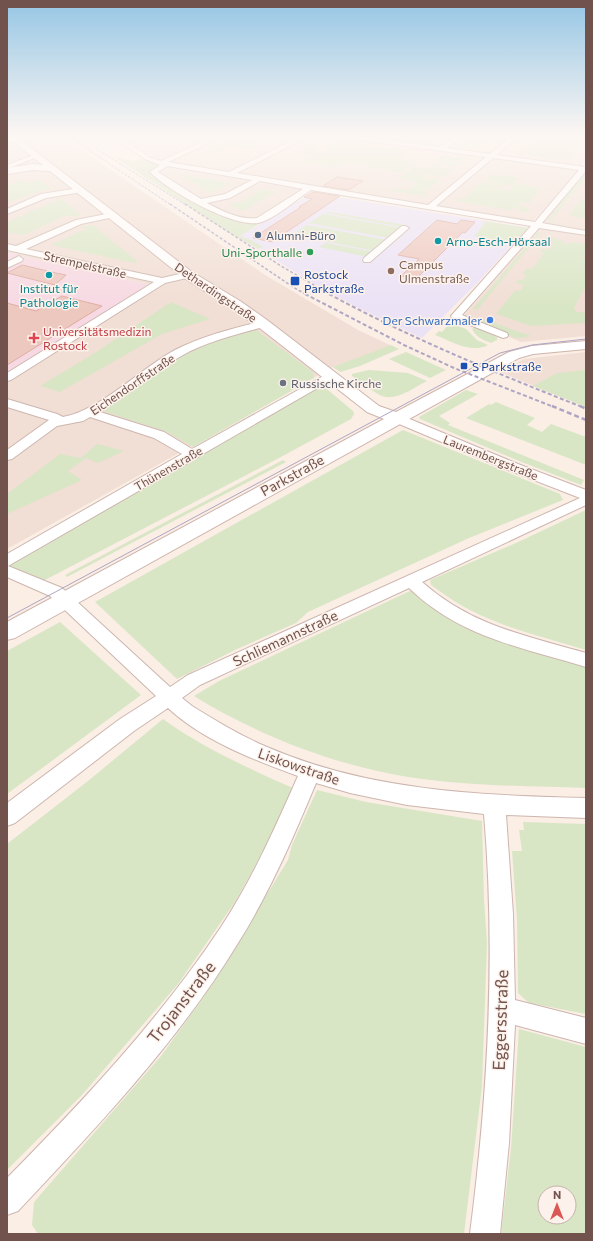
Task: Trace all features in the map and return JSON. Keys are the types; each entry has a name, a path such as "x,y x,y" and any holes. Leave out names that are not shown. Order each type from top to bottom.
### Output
{"street":[{"path":"7,212 44,196 68,192"},
{"name":"Dethardingstraße","path":"81,192 188,275 235,304 263,324 373,409 396,418"},
{"path":"184,192 220,213 254,221 303,192"},
{"path":"200,202 228,196 235,192"},
{"path":"340,192 586,232"},
{"path":"430,207 448,192"},
{"path":"503,335 456,316 565,192"},
{"path":"18,249 79,222 111,215"},
{"path":"367,260 405,228"},
{"name":"Strempelstraße","path":"7,247 162,281"},
{"path":"7,265 19,259"},
{"path":"7,378 162,281 188,275"},
{"name":"Eichendorffstraße","path":"7,456 53,423 78,418 90,413 148,372 180,352 221,336 263,324"},
{"name":"Parkstraße","path":"7,632 396,418 521,353 538,349 586,345"},
{"name":"Thünenstraße","path":"10,563 192,454 331,376"},
{"path":"7,403 60,421"},
{"path":"90,413 160,435 192,454"},
{"name":"Laurembergstraße","path":"396,418 586,495"},
{"name":"Schliemannstraße","path":"7,816 127,725 168,696 194,680 586,500"},
{"name":"Liskowstraße","path":"10,563 56,592 185,712 259,753 310,772 350,784 407,796 494,805 586,808"},
{"path":"410,580 447,611 472,624 508,637 586,660"},
{"name":"Trojanstraße","path":"7,1200 74,1130 157,1034 215,957 250,901 279,844 310,772"},
{"name":"Eggersstraße","path":"485,1234 496,1125 502,1009 499,868 494,805"},
{"path":"502,1009 586,1031"}],"shaded area":[{"path":"7,192 143,192 265,275 358,330 394,347 333,367 7,549 7,383 159,287 7,253"},
{"path":"187,192 231,192 226,195 200,200"},
{"path":"237,192 301,192 254,219 228,215 204,202 229,196"},
{"path":"349,192 443,192 427,205"},
{"path":"452,192 560,192 533,221 435,206"},
{"path":"568,192 586,192 586,231 541,224"},
{"name":"Campus Ulmenstraße","path":"312,193 528,228 479,281 422,338 355,306 318,286 258,249 262,248 240,236"},
{"path":"539,227 586,234 586,336 521,342 463,317"},
{"name":"Universitätsmedizin Rostock","path":"7,253 101,274 150,285 7,372"},
{"path":"586,352 586,407 500,372 524,359"}],"green space":[{"path":"7,192 38,192 7,203"},
{"path":"167,192 181,192 223,217 259,224 240,236 263,247 258,249 228,232"},
{"path":"257,192 276,192 243,211 228,204 242,201"},
{"path":"397,192 424,192 423,193 429,194 426,196"},
{"path":"539,192 537,194 531,194 536,195 532,199 535,199 532,202 528,203 531,204 521,202 518,204 530,209 525,212 517,211 520,208 516,207 512,210 454,201 465,198 466,195 471,193 469,193"},
{"path":"569,192 574,192 551,220 555,221 553,223 548,220"},
{"path":"59,197 81,215 75,217 70,215 63,217 23,235 7,232 7,222 57,200 56,199"},
{"path":"581,199 586,200 586,219 569,215 576,207 573,207 575,205 579,205 581,203 577,203"},
{"path":"327,212 406,225 403,227 325,213"},
{"path":"323,214 402,228 389,238 309,223"},
{"path":"484,221 528,228 515,243 474,236 485,223"},
{"path":"93,225 138,262 134,263 51,245 81,231 87,230 80,227"},
{"path":"307,225 387,240 375,251 292,235"},
{"path":"538,232 541,233 477,310 473,309"},
{"path":"546,236 564,241 563,243 568,244 571,242 586,244 586,256 584,258 580,258 586,260 586,286 574,308 577,312 583,312 586,315 586,323 531,326 496,314 515,290 520,291 524,285 516,283 518,280 523,280 527,275 522,274 527,268 532,269 544,253 540,252 542,249 548,250 553,242 546,240 547,239 544,238"},
{"path":"326,243 374,252 368,257 319,247"},
{"path":"171,302 210,319 162,334 60,392 40,386 93,354"},
{"path":"482,318 524,334 530,334 528,336 529,337 515,338 476,321"},
{"path":"453,324 466,329 477,340 488,345 475,348 461,346 435,335 439,331 442,332 448,325"},
{"path":"475,327 497,337 497,340 491,343 485,341 472,329"},
{"path":"255,329 313,372 314,378 193,447 165,431 105,412 109,405 175,360 208,344"},
{"path":"391,345 399,349 360,366 340,372 333,367"},
{"path":"406,352 446,370 430,378 389,359"},
{"path":"369,370 408,373 427,381 403,394 384,397 352,376 352,374"},
{"path":"586,370 586,407 533,386 557,373"},
{"path":"322,385 353,411 354,414 351,419 43,581 7,566 16,558 205,453"},
{"path":"466,390 478,394 439,416 450,423 448,425 584,480 581,485 519,461 420,419 419,417"},
{"path":"496,402 535,418 527,425 542,432 551,424 586,437 586,465 466,418 489,404 491,405"},
{"path":"403,430 560,494 563,500 469,538 308,612 296,623 237,649 177,679 95,602"},
{"path":"97,444 124,451 98,463 86,458 68,471 82,480 7,514 7,494 60,454 81,458"},
{"path":"283,460 286,462 67,577 65,575"},
{"path":"586,510 586,650 531,634 491,620 448,597 431,585 430,580 516,543"},
{"path":"412,590 436,610 469,628 586,666 586,788 452,782 380,772 324,756 270,736 218,710 194,696 219,681"},
{"path":"60,622 141,695 7,794 7,651"},
{"path":"163,719 210,748 293,788 276,828 235,902 178,984 82,1095 7,1170 7,844 88,781"},
{"path":"317,790 366,802 482,821 484,900 487,943 482,1086 464,1234 38,1234 32,1225 34,1202 161,1056 203,998 288,860 292,845"},
{"path":"523,822 586,824 586,1014 529,1003 518,993 517,920 512,851 522,851 519,830 524,830"},
{"path":"519,1029 586,1047 586,1234 501,1234 511,1148"}],"building":[{"path":"313,192 340,196 272,242 253,238 312,199 304,197"},
{"path":"437,220 457,224 461,220 475,222 416,279 401,276 419,259 398,255"},
{"name":"Institut für Pathologie","path":"22,265 66,275 55,285 7,273"},
{"path":"62,296 102,306 7,365 7,303 36,311"}],"tram line":[{"path":"7,618 500,353 532,345 586,339"}],"railway":[{"path":"151,192 171,205"},
{"path":"165,192 186,205"},
{"path":"170,204 307,295"},
{"path":"185,204 281,266 331,295"},
{"path":"305,294 404,345 454,368 554,407"},
{"path":"329,294 422,340 582,407"},
{"path":"552,406 586,420"},
{"path":"582,407 586,409"}],"place":[{"name":"Alumni-Büro","path":"258,235"},
{"name":"Arno-Esch-Hörsaal","path":"438,241"},
{"name":"Uni-Sporthalle","path":"310,252"},
{"name":"Campus Ulmenstraße","path":"391,271"},
{"name":"Institut für Pathologie","path":"49,275"},
{"name":"Rostock Parkstraße","path":"295,281"},
{"name":"Der Schwarzmaler","path":"490,320"},
{"name":"Universitätsmedizin Rostock","path":"34,338"},
{"name":"S Parkstraße","path":"464,366"},
{"name":"Russische Kirche","path":"283,383"}]}
